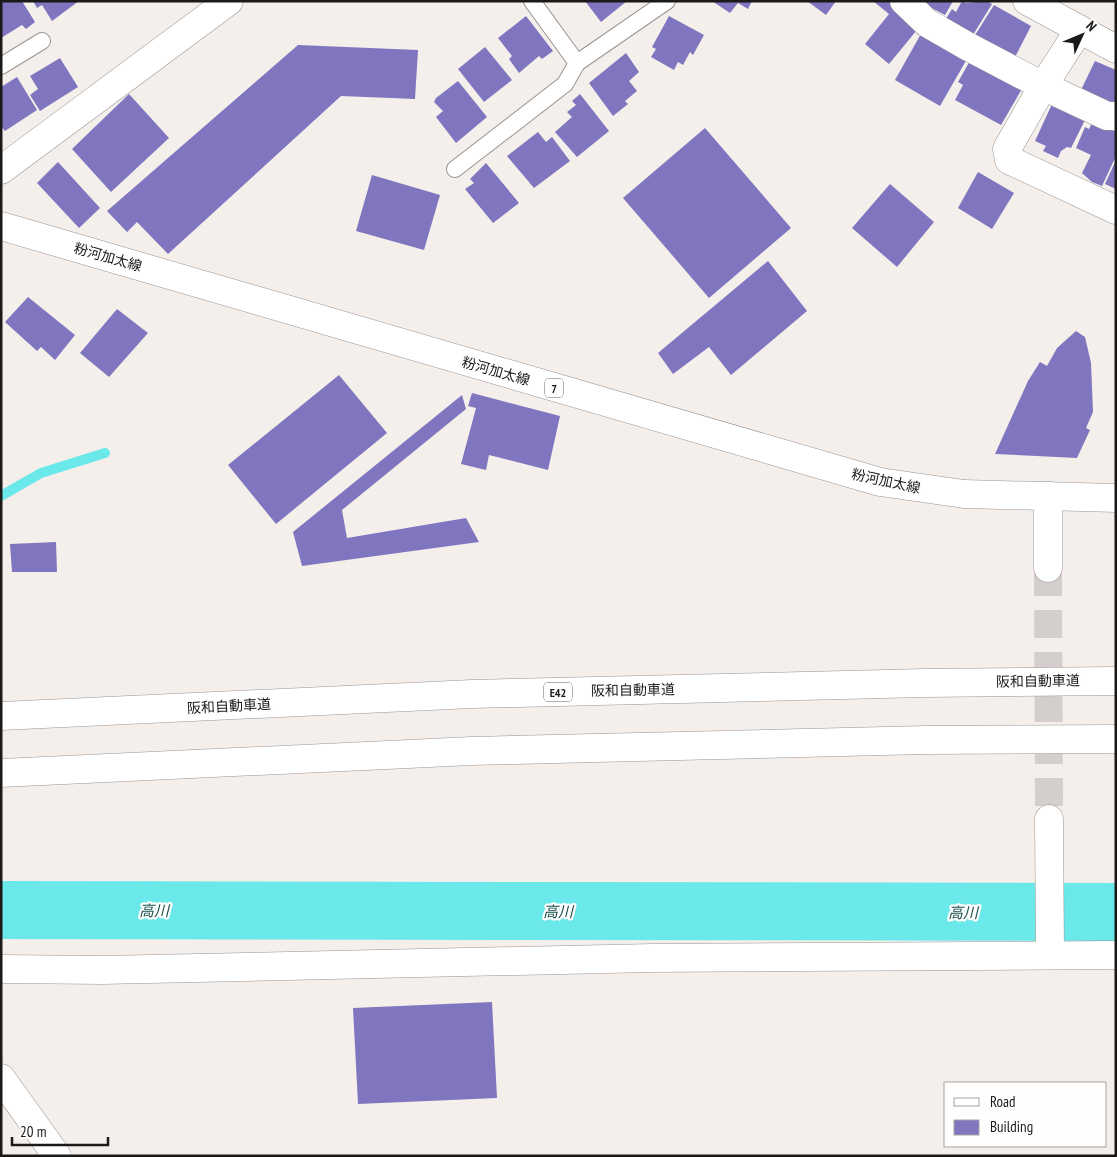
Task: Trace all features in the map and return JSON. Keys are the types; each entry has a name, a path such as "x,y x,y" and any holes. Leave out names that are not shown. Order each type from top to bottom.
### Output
{"main road":[{"path":"1,170 229,1"},
{"path":"904,1 927,23 1043,86 1107,116 1116,116"},
{"path":"1027,1 1116,49"},
{"path":"1079,30 1043,86 1007,149 1009,160 1116,210"},
{"name":"粉河加太線","path":"1,226 880,482 964,494 1116,498"},
{"path":"1048,496 1048,568"},
{"name":"阪和自動車道","path":"1,716 472,694 924,683 1116,681"},
{"path":"1,773 472,751 925,740 1116,739"},
{"path":"1049,819 1050,946"},
{"path":"1,969 112,970 652,958 1050,946 1116,955"},
{"path":"1,1078 57,1156"}],"lane":[{"path":"532,1 577,63"},
{"path":"455,169 565,84 577,63 667,1"},
{"path":"1,66 42,41"}],"building":[{"path":"1,1 22,1 35,22 26,29 22,25 1,38"},
{"path":"33,1 79,1 52,21 42,5 37,8"},
{"path":"585,1 627,1 601,22"},
{"path":"712,1 752,1 748,9 738,3 730,13"},
{"path":"807,1 836,1 826,15"},
{"path":"873,1 892,1 921,25 889,64 865,44 889,14"},
{"path":"918,1 953,1 945,15"},
{"path":"962,1 966,3 987,1 992,4 968,43 941,27 952,9 956,12"},
{"path":"994,5 1031,26 1013,61 972,40"},
{"path":"526,16 553,51 542,59 539,56 519,73 509,59 512,56 498,38"},
{"path":"669,16 704,35 693,55 690,52 683,65 678,62 674,70 651,57 656,49 652,47"},
{"path":"922,32 967,59 940,106 895,80"},
{"path":"298,45 418,50 415,99 341,96 168,254 137,222 127,232 107,211"},
{"path":"485,47 512,80 484,102 458,69"},
{"path":"626,53 639,72 629,81 637,91 625,101 628,104 613,116 589,83"},
{"path":"60,58 78,87 40,111 30,95 38,89 30,76"},
{"path":"971,59 1023,87 1001,125 955,100 963,85 958,82"},
{"path":"1095,61 1116,70 1116,105 1079,94"},
{"path":"17,77 37,110 5,131 1,126 1,87"},
{"path":"458,81 487,117 456,143 436,117 443,111 434,102 436,98"},
{"path":"129,94 169,138 111,192 72,149"},
{"path":"580,94 609,131 577,157 555,132 572,117 567,112 576,105 572,101"},
{"path":"1053,102 1086,118 1071,148 1067,147 1061,151 1058,158 1043,151 1046,146 1035,141"},
{"path":"1093,121 1116,132 1116,156 1102,186 1092,182 1082,173 1091,155 1076,148 1085,127 1089,129"},
{"path":"705,128 791,228 709,298 623,198"},
{"path":"538,132 546,142 552,137 570,161 534,188 507,156"},
{"path":"1116,160 1116,189 1105,184"},
{"path":"58,162 100,208 79,228 37,183"},
{"path":"486,163 519,203 493,223 465,189 474,183 470,179"},
{"path":"978,172 1014,193 992,229 958,208"},
{"path":"372,175 440,195 424,250 356,231"},
{"path":"890,184 934,222 897,267 852,228"},
{"path":"768,261 807,311 731,375 709,347 673,374 658,353"},
{"path":"28,297 75,335 55,360 41,347 37,351 5,322"},
{"path":"117,309 148,333 109,377 80,353"},
{"path":"1076,331 1085,337 1091,363 1093,412 1086,428 1090,430 1077,458 995,454 1028,381 1040,362 1047,366 1057,348"},
{"path":"339,375 387,433 276,524 228,465"},
{"path":"472,393 560,416 548,470 489,455 486,470 461,464 476,408 468,406"},
{"path":"462,395 466,409 342,510 347,538 466,518 479,542 302,566 293,532"},
{"path":"56,542 57,572 12,572 10,544"},
{"path":"492,1002 497,1098 358,1104 353,1008"}],"waterway":[{"path":"1,496 41,473 105,453"},
{"name":"高川","path":"1,910 1116,912"}],"tunnel":[{"path":"1048,568 1049,819"}]}
